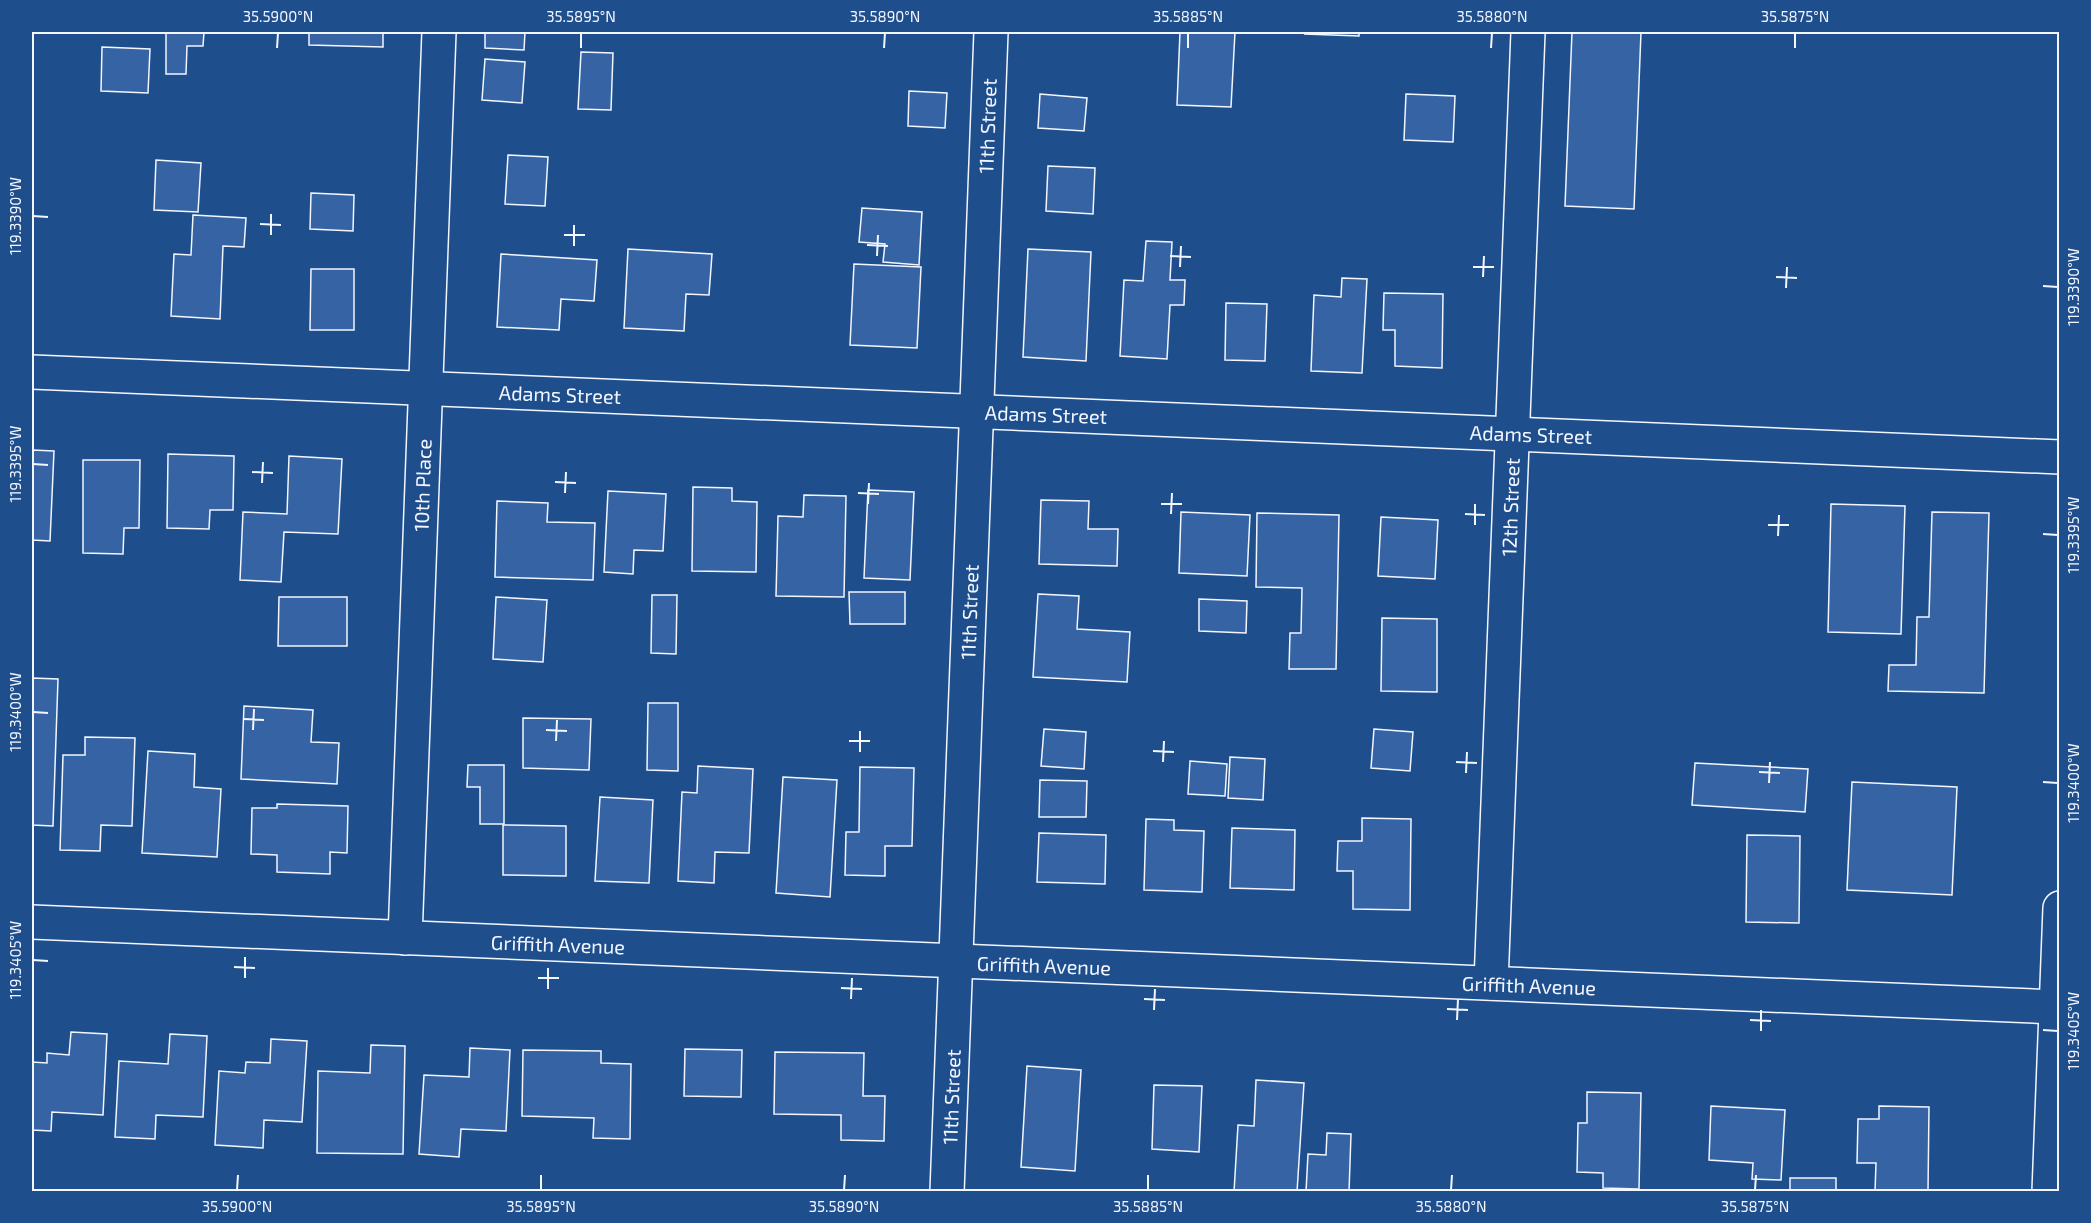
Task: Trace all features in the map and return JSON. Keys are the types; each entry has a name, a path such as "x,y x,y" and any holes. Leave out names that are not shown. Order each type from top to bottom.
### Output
{"street":[{"name":"10th Place","path":"405,938 439,32"},
{"name":"11th Street","path":"947,1191 991,32"},
{"name":"12th Street","path":"1491,983 1528,32"},
{"name":"Adams Street","path":"32,372 2060,457"},
{"path":"2049,1191 2060,908"},
{"name":"Griffith Avenue","path":"32,922 2056,1007"}],"building":[{"path":"166,32 204,32 203,46 187,46 186,74 166,74"},
{"path":"309,32 383,32 383,47 309,45"},
{"path":"485,32 525,32 524,50 485,48"},
{"path":"1180,32 1235,32 1231,107 1177,105"},
{"path":"1306,32 1359,32 1359,36 1305,34"},
{"path":"1572,32 1641,32 1634,209 1565,206"},
{"path":"102,47 150,49 148,93 101,91"},
{"path":"581,52 613,53 611,110 578,109"},
{"path":"485,59 525,62 522,103 482,100"},
{"path":"909,91 947,93 945,128 908,126"},
{"path":"1040,94 1087,98 1084,131 1038,128"},
{"path":"1406,94 1455,96 1453,142 1404,140"},
{"path":"508,155 548,157 545,206 505,204"},
{"path":"156,160 201,163 198,212 154,210"},
{"path":"1048,166 1095,168 1093,214 1046,211"},
{"path":"311,193 354,195 353,231 310,229"},
{"path":"862,208 922,212 919,265 883,262 885,244 859,242"},
{"path":"193,215 246,218 244,247 223,246 220,319 171,316 174,254 191,255"},
{"path":"1146,241 1172,242 1170,280 1185,280 1184,305 1170,305 1167,359 1120,356 1124,280 1143,281"},
{"path":"628,249 712,254 709,295 686,294 684,331 624,328"},
{"path":"1028,249 1091,252 1086,361 1023,357"},
{"path":"501,254 597,260 594,301 561,299 559,330 497,327"},
{"path":"854,264 921,267 917,348 850,345"},
{"path":"311,269 354,269 354,330 310,330"},
{"path":"1342,278 1367,279 1362,373 1311,371 1314,295 1341,297"},
{"path":"1384,293 1443,294 1442,368 1395,366 1395,330 1383,330"},
{"path":"1226,303 1267,304 1265,361 1225,360"},
{"path":"32,450 54,451 50,541 32,540"},
{"path":"168,454 234,456 233,510 210,510 209,529 167,528"},
{"path":"289,456 342,459 338,534 284,532 281,582 240,580 243,512 287,514"},
{"path":"83,460 140,460 139,528 124,528 123,554 83,553"},
{"path":"693,487 732,488 732,501 757,502 756,572 692,571"},
{"path":"868,490 914,492 910,580 864,578"},
{"path":"608,491 666,494 663,551 634,550 633,574 604,572"},
{"path":"804,495 846,496 844,597 776,596 778,516 803,517"},
{"path":"1041,500 1089,501 1088,529 1118,529 1117,566 1039,564"},
{"path":"497,501 548,503 547,522 595,523 593,580 495,577"},
{"path":"1831,504 1905,506 1901,634 1828,632"},
{"path":"1181,512 1250,515 1247,576 1179,573"},
{"path":"1932,512 1989,513 1984,693 1888,691 1889,665 1916,665 1917,617 1929,617"},
{"path":"1257,513 1339,515 1336,669 1289,669 1290,633 1301,633 1302,588 1256,587"},
{"path":"1381,517 1438,520 1435,579 1378,576"},
{"path":"849,592 905,592 905,624 850,624"},
{"path":"1038,594 1079,596 1077,629 1130,632 1127,682 1033,677"},
{"path":"652,595 677,595 676,654 651,653"},
{"path":"279,597 347,597 347,646 278,646"},
{"path":"496,597 547,600 543,662 493,659"},
{"path":"1199,599 1247,601 1246,633 1199,631"},
{"path":"1382,618 1437,619 1437,692 1381,691"},
{"path":"32,678 58,679 53,826 32,825"},
{"path":"648,703 678,703 678,771 647,770"},
{"path":"244,706 313,710 311,742 339,743 337,784 241,779"},
{"path":"523,718 591,719 589,770 523,768"},
{"path":"1044,729 1086,732 1084,769 1041,766"},
{"path":"1374,729 1413,732 1410,771 1371,768"},
{"path":"85,737 135,738 132,826 101,825 100,851 60,850 63,755 85,755"},
{"path":"148,751 195,754 194,787 221,789 217,857 142,853"},
{"path":"1230,757 1265,759 1263,800 1228,798"},
{"path":"1190,761 1227,764 1225,796 1188,794"},
{"path":"1695,763 1808,769 1805,812 1692,805"},
{"path":"468,765 504,765 504,824 480,824 480,787 467,787"},
{"path":"698,766 753,769 749,853 715,852 714,883 678,881 682,792 697,793"},
{"path":"860,767 914,768 912,846 885,846 885,876 845,875 846,832 859,832"},
{"path":"783,777 837,780 830,897 776,893"},
{"path":"1040,780 1087,781 1086,817 1039,817"},
{"path":"1852,782 1957,787 1952,895 1847,890"},
{"path":"600,797 653,800 649,883 595,881"},
{"path":"277,804 348,806 347,853 330,852 330,874 277,872 277,855 251,854 252,808 277,808"},
{"path":"1362,818 1411,819 1410,910 1353,909 1353,871 1337,871 1338,841 1362,841"},
{"path":"1146,819 1174,820 1174,830 1204,831 1202,892 1144,890"},
{"path":"503,825 566,826 566,876 503,875"},
{"path":"1232,828 1295,830 1294,890 1230,888"},
{"path":"1039,833 1106,835 1105,884 1037,882"},
{"path":"1747,835 1800,836 1799,923 1746,922"},
{"path":"71,1032 107,1034 103,1115 52,1112 51,1131 32,1130 32,1062 47,1063 47,1053 69,1055"},
{"path":"170,1034 207,1036 203,1117 156,1115 155,1139 115,1137 119,1061 168,1064"},
{"path":"271,1039 307,1041 302,1122 264,1120 263,1148 215,1145 219,1071 245,1073 246,1062 270,1063"},
{"path":"371,1045 405,1046 403,1154 317,1153 318,1071 370,1073"},
{"path":"470,1048 510,1050 506,1131 461,1129 459,1157 419,1154 424,1075 469,1077"},
{"path":"685,1049 742,1050 741,1097 684,1096"},
{"path":"523,1050 601,1051 601,1063 631,1064 630,1139 593,1138 594,1118 522,1116"},
{"path":"775,1052 864,1053 863,1096 885,1096 884,1141 841,1140 841,1115 774,1114"},
{"path":"1027,1066 1081,1070 1075,1171 1021,1167"},
{"path":"1256,1080 1304,1083 1297,1192 1234,1192 1238,1125 1254,1126"},
{"path":"1154,1085 1202,1086 1199,1152 1152,1149"},
{"path":"1587,1092 1641,1093 1639,1189 1603,1188 1603,1173 1577,1172 1578,1123 1587,1123"},
{"path":"1711,1106 1785,1110 1781,1180 1752,1179 1753,1163 1709,1160"},
{"path":"1879,1106 1929,1107 1928,1192 1875,1192 1876,1163 1857,1163 1858,1119 1879,1119"},
{"path":"1327,1133 1351,1134 1349,1192 1306,1192 1308,1154 1326,1155"},
{"path":"1790,1178 1836,1178 1836,1192 1790,1192"}]}
